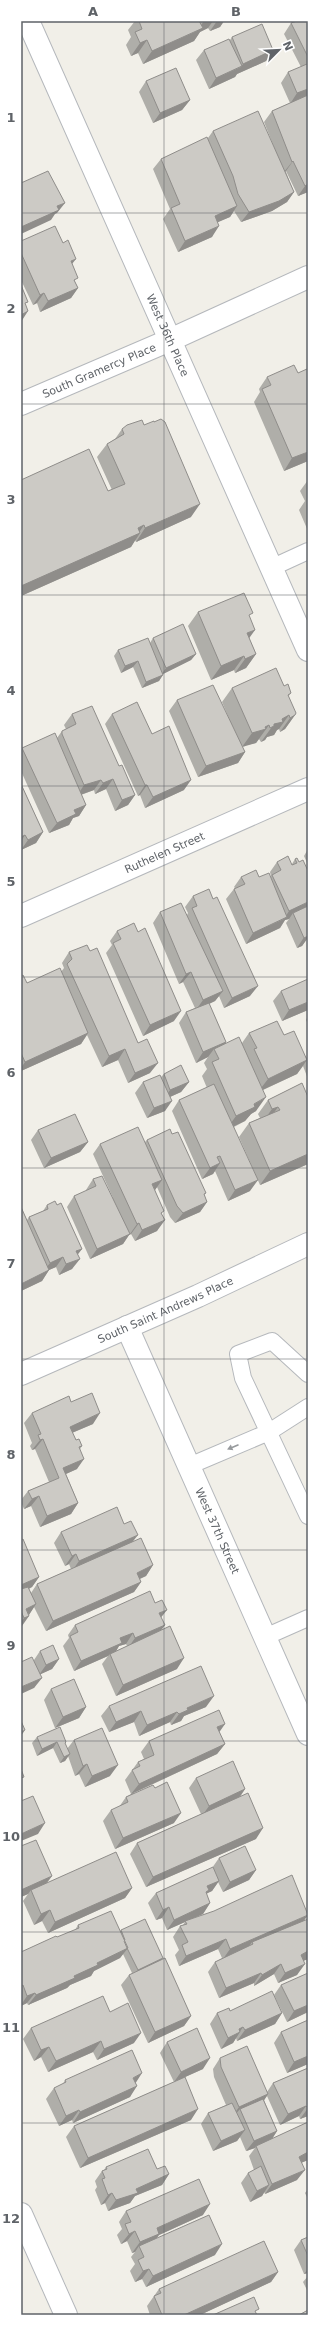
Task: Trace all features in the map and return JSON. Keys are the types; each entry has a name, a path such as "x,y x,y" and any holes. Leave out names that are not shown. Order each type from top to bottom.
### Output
{"street":[{"name":"West 36th Place","path":"28,21 308,650"},
{"name":"South Gramercy Place","path":"21,404 170,340 308,277"},
{"name":"Ruthelen Street","path":"21,916 308,789"},
{"name":"South Saint Andrews Place","path":"21,1374 308,1244"},
{"name":"West 37th Street","path":"127,1327 308,1734"},
{"path":"21,2214 27,2242 66,2315"}],"lane":[{"path":"271,568 308,551"},
{"path":"308,1374 272,1341 238,1354 243,1378 308,1516"},
{"path":"189,1466 269,1432 308,1407"},
{"path":"265,1637 308,1618"}],"building":[{"path":"139,21 199,21 203,28 152,51 147,40 140,43 135,32 142,29"},
{"path":"297,21 308,21 308,57 291,23"},
{"path":"262,24 273,50 243,64 232,37"},
{"path":"229,39 242,66 216,78 204,50"},
{"path":"307,64 308,89 297,93 288,72"},
{"path":"176,68 190,100 160,113 146,81"},
{"path":"308,95 308,184 305,186 293,161 292,162 272,111"},
{"path":"258,111 294,192 279,201 249,212 238,194 233,176 213,131"},
{"path":"207,137 237,206 215,216 219,226 185,241 171,208 180,204 161,159"},
{"path":"48,171 65,203 57,206 59,210 21,227 21,183"},
{"path":"55,226 63,243 68,240 76,259 71,261 78,278 74,280 78,288 48,301 44,293 40,295 21,253 21,241"},
{"path":"21,285 28,302 25,303 28,311 21,315"},
{"path":"294,365 298,373 307,369 308,372 308,452 292,458 262,389 271,385 267,377"},
{"path":"161,419 165,422 200,504 145,528 144,525 138,528 140,533 21,586 21,480 89,449 108,491 125,484 107,444 124,434 122,429 127,425 142,420 144,425"},
{"path":"244,593 253,613 249,615 255,630 247,633 256,654 245,659 244,656 221,666 198,612"},
{"path":"183,624 196,654 166,668 153,638"},
{"path":"148,638 163,675 146,682 138,661 125,666 118,650"},
{"path":"276,668 284,686 288,684 291,693 288,695 296,713 290,718 289,715 282,719 283,722 274,724 274,726 270,728 269,725 265,727 266,729 252,733 232,688"},
{"path":"213,685 245,752 206,766 177,700"},
{"path":"137,702 152,734 169,726 191,780 153,797 147,785 145,785 112,714"},
{"path":"92,706 119,766 122,765 135,795 122,800 113,779 103,783 101,780 84,785 62,731 76,724 72,714"},
{"path":"55,733 86,805 74,810 76,814 57,823 22,748"},
{"path":"21,784 43,832 28,840 25,835 21,837"},
{"path":"288,856 292,865 297,863 295,859 297,858 299,862 303,860 308,871 308,902 289,911 272,875 281,870 277,862"},
{"path":"256,870 259,877 269,873 287,917 253,933 234,889 245,884 241,877"},
{"path":"209,889 213,899 217,897 258,986 232,998 192,908 197,906 193,896"},
{"path":"181,903 223,991 203,1000 191,972 186,974 160,912"},
{"path":"308,906 308,936 304,938 293,913"},
{"path":"134,923 138,932 145,928 181,1011 150,1025 113,943 121,939 117,931"},
{"path":"87,945 90,951 97,948 138,1043 147,1039 158,1063 135,1073 125,1049 109,1056 67,964 72,959 69,952"},
{"path":"60,968 88,1033 25,1062 21,1053 21,976 23,975 27,983"},
{"path":"308,979 308,1002 289,1010 281,991"},
{"path":"209,1003 226,1042 203,1052 186,1012"},
{"path":"277,1021 284,1035 294,1031 307,1060 268,1079 254,1049 257,1048 249,1033"},
{"path":"239,1037 266,1097 254,1104 255,1107 236,1116 212,1062 219,1059 214,1049"},
{"path":"181,1065 189,1082 170,1090 164,1074"},
{"path":"160,1075 172,1101 154,1108 143,1082"},
{"path":"302,1083 308,1097 308,1154 270,1171 249,1123 280,1110 278,1107 272,1109 268,1100"},
{"path":"214,1084 258,1180 235,1190 220,1156 217,1157 220,1163 210,1168 179,1100"},
{"path":"75,1114 88,1142 51,1158 38,1130"},
{"path":"138,1127 162,1180 152,1184 164,1211 161,1213 165,1220 142,1230 139,1223 137,1224 100,1144"},
{"path":"170,1129 172,1134 178,1132 206,1193 204,1194 207,1202 183,1213 177,1206 147,1140"},
{"path":"102,1176 130,1234 97,1249 74,1196 96,1186 93,1179"},
{"path":"55,1201 57,1205 61,1203 82,1249 76,1251 80,1259 66,1264 63,1257 50,1263 29,1217 48,1209 47,1205"},
{"path":"21,1207 49,1270 21,1284"},
{"path":"92,1393 100,1413 70,1427 76,1440 79,1439 82,1446 79,1447 84,1459 63,1468 78,1503 47,1516 39,1496 32,1499 28,1491 59,1478 43,1439 40,1440 38,1435 41,1434 32,1413 69,1396 71,1402"},
{"path":"117,1507 124,1524 131,1521 138,1535 79,1561 76,1554 72,1556 61,1532"},
{"path":"141,1538 153,1565 137,1573 141,1582 53,1621 37,1584"},
{"path":"23,1539 39,1577 21,1585 21,1540"},
{"path":"28,1587 36,1604 26,1609 29,1616 24,1618 21,1611 21,1589"},
{"path":"150,1591 155,1603 162,1600 167,1610 159,1613 165,1625 135,1638 133,1633 120,1638 122,1643 81,1661 70,1636 78,1632 75,1625"},
{"path":"170,1626 184,1658 123,1685 110,1654"},
{"path":"53,1645 59,1659 46,1665 40,1651"},
{"path":"32,1657 42,1678 21,1687 21,1662"},
{"path":"201,1666 214,1696 187,1708 188,1710 179,1714 177,1712 147,1725 141,1711 116,1722 109,1706"},
{"path":"74,1679 86,1707 63,1717 51,1689"},
{"path":"219,1710 225,1724 217,1727 225,1744 139,1784 132,1770 140,1766 138,1762 154,1755 149,1741"},
{"path":"21,1721 25,1730 21,1732"},
{"path":"60,1727 70,1754 64,1757 57,1742 42,1749 37,1737"},
{"path":"102,1728 118,1765 92,1776 87,1764 83,1766 74,1740"},
{"path":"233,1761 245,1789 209,1806 196,1778"},
{"path":"21,1769 24,1777 21,1778"},
{"path":"167,1782 181,1813 123,1838 111,1810 128,1802 126,1797 153,1785 155,1788"},
{"path":"248,1793 263,1828 153,1877 137,1843"},
{"path":"33,1796 45,1823 21,1834 21,1801"},
{"path":"36,1840 52,1876 21,1890 21,1846"},
{"path":"245,1846 256,1870 230,1882 219,1858"},
{"path":"116,1852 132,1888 55,1922 50,1910 41,1914 31,1890"},
{"path":"213,1867 219,1881 207,1886 209,1890 206,1892 210,1903 174,1920 169,1907 163,1910 156,1893"},
{"path":"292,1875 308,1915 230,1949 226,1939 186,1956 182,1945 188,1942 180,1926 187,1924 185,1921 214,1911"},
{"path":"111,1911 128,1948 97,1963 98,1965 74,1976 75,1978 36,1995 35,1993 27,1996 23,1985 21,1986 21,1952 56,1936 57,1937 79,1928 78,1925"},
{"path":"145,1919 163,1958 138,1970 124,1941 125,1940 121,1930"},
{"path":"308,1919 308,1951 301,1955 305,1964 285,1973 281,1964 262,1975 261,1973 226,1988 215,1962 253,1944 252,1942"},
{"path":"165,1958 191,2016 155,2032 129,1975"},
{"path":"308,1973 308,2005 294,2011 281,1985"},
{"path":"272,1991 282,2013 245,2030 243,2027 239,2029 240,2032 228,2038 217,2013 229,2008 230,2011"},
{"path":"103,1996 110,2012 128,2003 141,2033 104,2049 101,2041 56,2061 49,2047 41,2050 31,2028"},
{"path":"308,2020 308,2056 294,2062 281,2032"},
{"path":"197,2028 210,2058 181,2072 167,2042"},
{"path":"247,2046 268,2094 239,2107 221,2067 220,2058"},
{"path":"132,2050 142,2073 133,2078 137,2086 80,2112 79,2110 66,2116 54,2088 66,2082 65,2080"},
{"path":"308,2068 308,2108 306,2106 288,2114 273,2083"},
{"path":"185,2077 198,2109 88,2158 74,2126"},
{"path":"263,2099 277,2131 254,2141 240,2109"},
{"path":"232,2103 245,2130 221,2141 208,2113"},
{"path":"308,2122 308,2152 299,2157 305,2170 272,2184 256,2146"},
{"path":"148,2149 157,2169 165,2166 169,2174 136,2189 138,2193 116,2200 112,2193 108,2195 102,2179 105,2178 102,2171 107,2169 106,2167"},
{"path":"261,2166 269,2185 257,2191 248,2173"},
{"path":"199,2179 210,2204 157,2228 159,2234 140,2242 135,2231 129,2234 125,2224 131,2222 126,2211"},
{"path":"209,2215 222,2244 153,2276 149,2269 143,2271 138,2260 144,2257 139,2246"},
{"path":"308,2237 308,2256 301,2240"},
{"path":"264,2241 278,2272 184,2315 162,2315 154,2296 161,2293 159,2289"},
{"path":"254,2297 259,2309 255,2311 257,2315 213,2315"},
{"path":"308,2310 308,2315 299,2315"}]}
